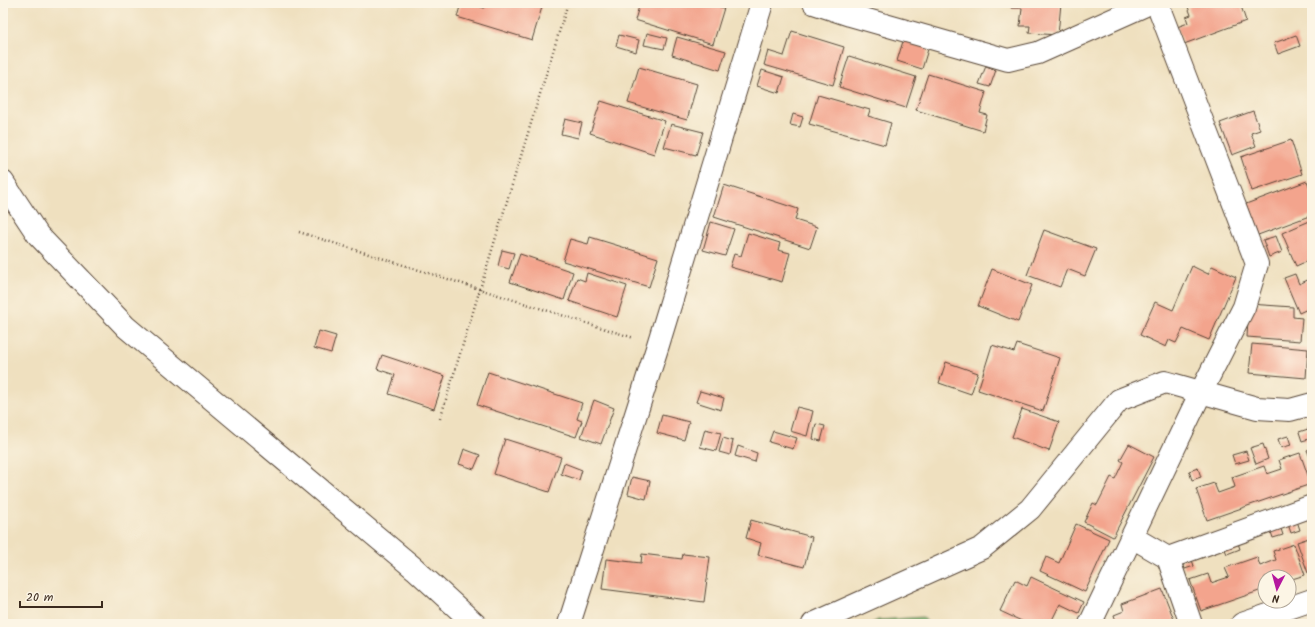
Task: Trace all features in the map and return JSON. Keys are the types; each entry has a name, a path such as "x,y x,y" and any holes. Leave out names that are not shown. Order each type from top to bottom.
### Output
{"street":[{"path":"569,624 658,345 762,3"},
{"path":"814,3 850,15 1008,60 1038,53 1150,3"},
{"path":"1097,618 1132,537 1201,392 1244,307 1257,264 1157,3"},
{"path":"3,182 38,235 126,327 415,569 475,624"},
{"path":"813,624 982,548 1030,509 1119,400 1165,382 1258,408 1290,410 1312,404"},
{"path":"1168,558 1312,506"},
{"path":"1132,537 1168,558 1191,624"},
{"path":"1242,624 1312,600"}],"path":[{"path":"440,419 568,3"},
{"path":"299,232 658,345"}],"green space":[{"path":"923,617 929,624 870,624 878,620"}],"building":[{"path":"461,3 469,3 484,8 485,3 543,4 532,40 457,17"},
{"path":"640,3 650,3 658,6 659,3 706,3 724,8 713,44 635,20"},
{"path":"1012,3 1061,3 1058,35 1029,33 1030,26 1020,26 1022,8 1011,8"},
{"path":"1197,3 1240,3 1246,21 1184,44 1177,27 1188,23 1186,17 1191,15 1188,7"},
{"path":"792,31 844,47 833,85 764,65 768,51 784,56"},
{"path":"647,33 667,38 664,49 644,45"},
{"path":"619,35 639,40 636,52 616,46"},
{"path":"1296,35 1300,46 1278,54 1274,43"},
{"path":"677,37 726,51 720,70 672,55"},
{"path":"904,38 929,46 922,69 897,61"},
{"path":"849,56 916,77 906,108 839,87"},
{"path":"986,66 996,70 990,87 979,84"},
{"path":"639,67 697,84 687,120 628,103"},
{"path":"762,70 784,77 779,93 757,86"},
{"path":"928,74 986,92 980,113 987,115 983,131 916,110"},
{"path":"818,95 870,110 868,116 891,123 885,145 809,124"},
{"path":"601,101 665,121 654,154 590,133"},
{"path":"1253,111 1260,130 1251,133 1256,146 1232,155 1220,123"},
{"path":"793,114 803,117 800,127 790,125"},
{"path":"565,119 582,123 578,138 561,134"},
{"path":"671,124 703,132 696,155 664,147"},
{"path":"1291,140 1302,174 1252,191 1241,157"},
{"path":"1307,181 1312,193 1312,215 1258,235 1246,204"},
{"path":"724,185 798,209 795,220 817,227 810,248 714,217"},
{"path":"1312,220 1312,259 1296,266 1282,233"},
{"path":"711,222 734,229 725,256 703,250"},
{"path":"1044,230 1096,249 1085,276 1067,269 1060,287 1027,275"},
{"path":"748,233 780,243 778,250 790,253 782,282 730,267 734,254 741,256"},
{"path":"1276,236 1282,252 1269,257 1263,240"},
{"path":"590,237 658,258 649,287 563,261 570,239 588,244"},
{"path":"502,250 514,253 509,269 498,266"},
{"path":"520,254 573,272 564,300 510,282"},
{"path":"1192,266 1208,274 1212,266 1236,277 1209,340 1183,329 1176,343 1169,340 1166,347 1140,335 1155,302 1173,310"},
{"path":"992,269 1032,285 1018,322 978,306"},
{"path":"587,273 627,286 617,317 569,301 577,278 585,281"},
{"path":"1295,274 1299,284 1312,278 1312,307 1299,313 1284,278"},
{"path":"1249,304 1293,307 1293,317 1302,318 1300,341 1247,337"},
{"path":"319,331 336,336 331,353 314,348"},
{"path":"1017,344 1060,358 1043,411 978,390 992,345 1014,352"},
{"path":"1252,344 1308,349 1306,378 1249,373"},
{"path":"382,355 445,376 434,409 389,394 395,375 377,369"},
{"path":"946,362 978,373 971,394 939,383"},
{"path":"488,372 582,403 577,419 582,421 576,437 477,405"},
{"path":"700,391 724,398 721,410 696,402"},
{"path":"594,400 614,408 601,444 581,437"},
{"path":"797,407 813,411 807,436 790,431"},
{"path":"1022,409 1059,422 1049,451 1012,437"},
{"path":"662,415 689,422 684,440 657,433"},
{"path":"816,424 825,426 821,441 813,439"},
{"path":"705,429 721,433 716,451 700,447"},
{"path":"1308,429 1312,438 1302,441 1299,432"},
{"path":"773,431 797,438 793,449 769,442"},
{"path":"1288,436 1291,445 1281,448 1278,439"},
{"path":"723,438 733,441 730,455 719,452"},
{"path":"505,439 561,457 549,492 494,474"},
{"path":"1129,444 1154,457 1113,537 1084,522 1093,503 1097,505 1111,477 1115,479 1123,462 1120,460"},
{"path":"1263,444 1268,459 1256,464 1250,448"},
{"path":"738,446 757,453 755,462 735,456"},
{"path":"1312,448 1312,462 1307,450"},
{"path":"464,449 480,455 474,469 459,464"},
{"path":"1246,451 1249,460 1235,464 1232,455"},
{"path":"1300,453 1311,484 1207,520 1196,489 1214,483 1218,493 1235,487 1232,477 1264,466 1267,474 1282,469 1279,460"},
{"path":"564,463 582,470 579,480 561,474"},
{"path":"1198,468 1201,477 1192,480 1189,471"},
{"path":"632,477 650,481 646,499 628,494"},
{"path":"751,520 812,537 804,567 758,555 761,543 746,538"},
{"path":"1297,521 1300,530 1291,533 1288,524"},
{"path":"1076,524 1109,539 1085,592 1040,571 1046,557 1059,563"},
{"path":"1280,526 1283,535 1273,538 1270,529"},
{"path":"1312,537 1312,572 1308,573 1297,542"},
{"path":"1237,540 1240,549 1227,554 1223,545"},
{"path":"1294,544 1305,575 1297,578 1297,569 1257,569 1257,592 1201,611 1190,580 1208,574 1211,583 1229,577 1225,568 1257,557 1260,566 1276,560 1273,551"},
{"path":"642,554 682,559 683,554 710,557 704,602 602,589 606,559 641,563"},
{"path":"1191,557 1194,566 1185,569 1182,560"},
{"path":"1031,577 1084,602 1079,613 1060,604 1050,624 1028,624 1000,611 1015,580 1027,586"},
{"path":"1162,589 1175,622 1170,624 1117,624 1114,615 1124,611 1122,604"}]}
